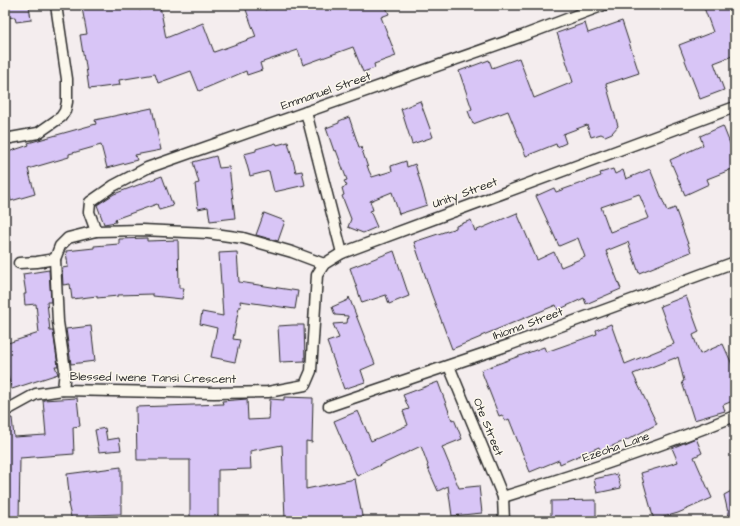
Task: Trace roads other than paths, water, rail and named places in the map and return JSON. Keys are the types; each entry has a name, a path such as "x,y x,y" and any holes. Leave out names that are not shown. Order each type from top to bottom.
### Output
{"street":[{"path":"5,139 38,133 61,117 65,111 67,102 66,67 56,5"},
{"name":"Emmanuel Street","path":"96,231 89,212 90,202 113,186 146,168 522,36 604,5"},
{"name":"Unity Street","path":"324,264 342,253 735,107"},
{"path":"306,112 342,253"},
{"path":"63,390 64,370 58,322 55,259 60,246 68,238 96,231 142,230 208,233 243,238 292,252 324,264"},
{"path":"19,263 55,259"},
{"name":"Ihioma Street","path":"329,406 449,366 735,262"},
{"name":"Blessed Iwene Tansi Crescent","path":"5,411 36,394 63,390 214,393 268,392 305,385 311,371 317,275 324,264"},
{"name":"Ote Street","path":"449,366 503,497"},
{"name":"Ezeoha Lane","path":"503,497 589,470 692,434 735,416"},
{"path":"503,497 504,521"}]}
